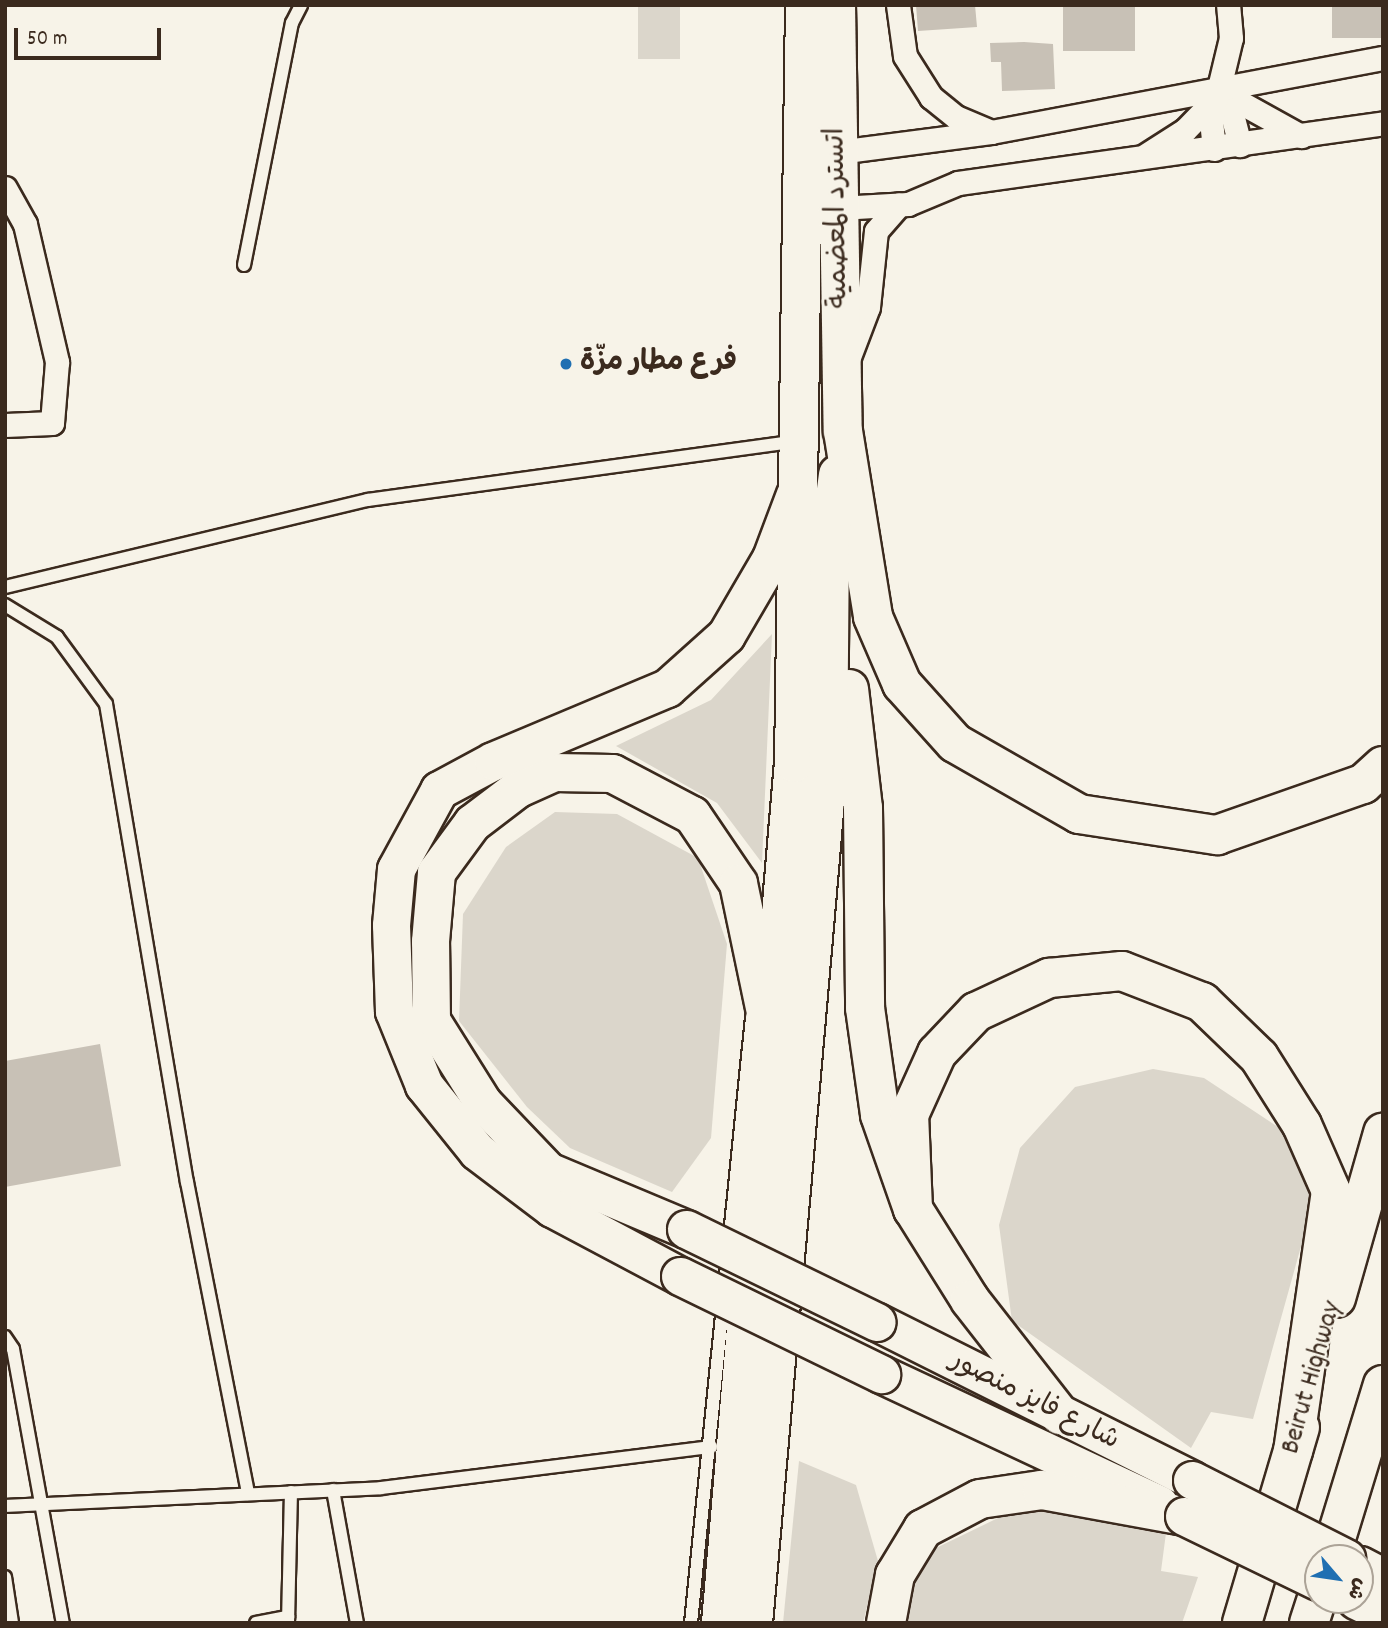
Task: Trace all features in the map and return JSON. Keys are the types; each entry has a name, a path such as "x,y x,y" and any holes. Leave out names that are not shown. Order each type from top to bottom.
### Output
{"highway":[{"path":"721,1623 774,1046 794,763 805,5"},
{"name":"اتسترد المعضمية","path":"836,5 843,431"},
{"path":"753,1623 828,766 830,534 843,431"},
{"path":"843,431 873,617 902,684 955,743 1079,814 1217,835 1363,784 1383,766"},
{"path":"830,534 863,808 864,1007 880,1115 913,1209 970,1300 1060,1415"},
{"path":"913,1209 909,1115 937,1054 976,1012 1049,978 1122,971 1202,1002 1259,1057 1301,1125 1331,1191 1293,1450"},
{"name":"Beirut Highway","path":"1243,1617 1383,1133"},
{"path":"1335,1544 1383,1385"},
{"path":"1355,1483 1383,1446"},
{"path":"886,1623 895,1575 923,1529 980,1499 1042,1490 1188,1498"}],"main road":[{"name":"شارع فايز منصور","path":"797,490 771,558 726,635 667,688 493,761 439,790 396,869 391,925 394,1011 424,1085 477,1150 552,1208 680,1276 881,1374 1188,1498"},
{"name":"شارع فايز منصور","path":"774,1046 756,978 738,883 692,815 612,773 554,772 518,788 472,823 436,872 430,941 432,1020 483,1103 548,1171 686,1229 1060,1415 1188,1498"},
{"path":"1188,1498 1309,1544"},
{"path":"1188,1498 1304,1572"}],"street":[{"path":"898,5 905,56 931,97 956,117 991,132"},
{"path":"1214,149 1211,121 1222,93 1231,38 1228,5"},
{"path":"838,152 991,132 1222,93 1383,58"},
{"path":"1222,93 1301,136"},
{"path":"1222,93 1240,145"},
{"path":"1135,161 1179,134 1222,93"},
{"path":"839,208 899,205 958,183 1135,161 1383,123"},
{"path":"5,188 25,224 57,362 52,423 5,425"},
{"path":"842,375 868,307 876,231 899,205"}],"lane":[{"path":"244,265 292,23 301,5"},
{"path":"5,587 368,500 797,441"},
{"path":"5,605 57,637 106,704 187,1182 248,1494"},
{"path":"691,1623 756,978"},
{"path":"5,1337 13,1349 63,1623"},
{"path":"5,1506 333,1490 710,1447"},
{"path":"333,1490 357,1623"},
{"path":"256,1623 288,1620 291,1492"},
{"path":"5,1577 12,1623"}],"shaded area":[{"path":"638,5 680,5 680,59 638,59"},
{"path":"772,634 762,863 717,803 616,746 711,700"},
{"path":"555,812 617,814 698,858 727,944 711,1138 672,1192 570,1148 527,1107 459,1021 463,914 506,847"},
{"path":"1153,1069 1204,1078 1278,1127 1315,1196 1253,1419 1211,1412 1191,1448 1012,1321 999,1225 1020,1148 1075,1087"},
{"path":"799,1461 856,1485 878,1561 863,1623 783,1623"},
{"path":"1029,1503 1166,1533 1161,1571 1198,1577 1182,1623 901,1623 903,1591 934,1549"}],"building":[{"path":"916,5 975,5 977,27 918,31"},
{"path":"1063,5 1135,5 1135,51 1063,51"},
{"path":"1332,5 1383,5 1383,38 1332,38"},
{"path":"990,43 1053,44 1055,89 1002,91 1001,62 991,62"},
{"path":"100,1044 121,1166 5,1187 5,1061"}],"place":[{"name":"فرع مطار مزّة","path":"566,364"}]}
